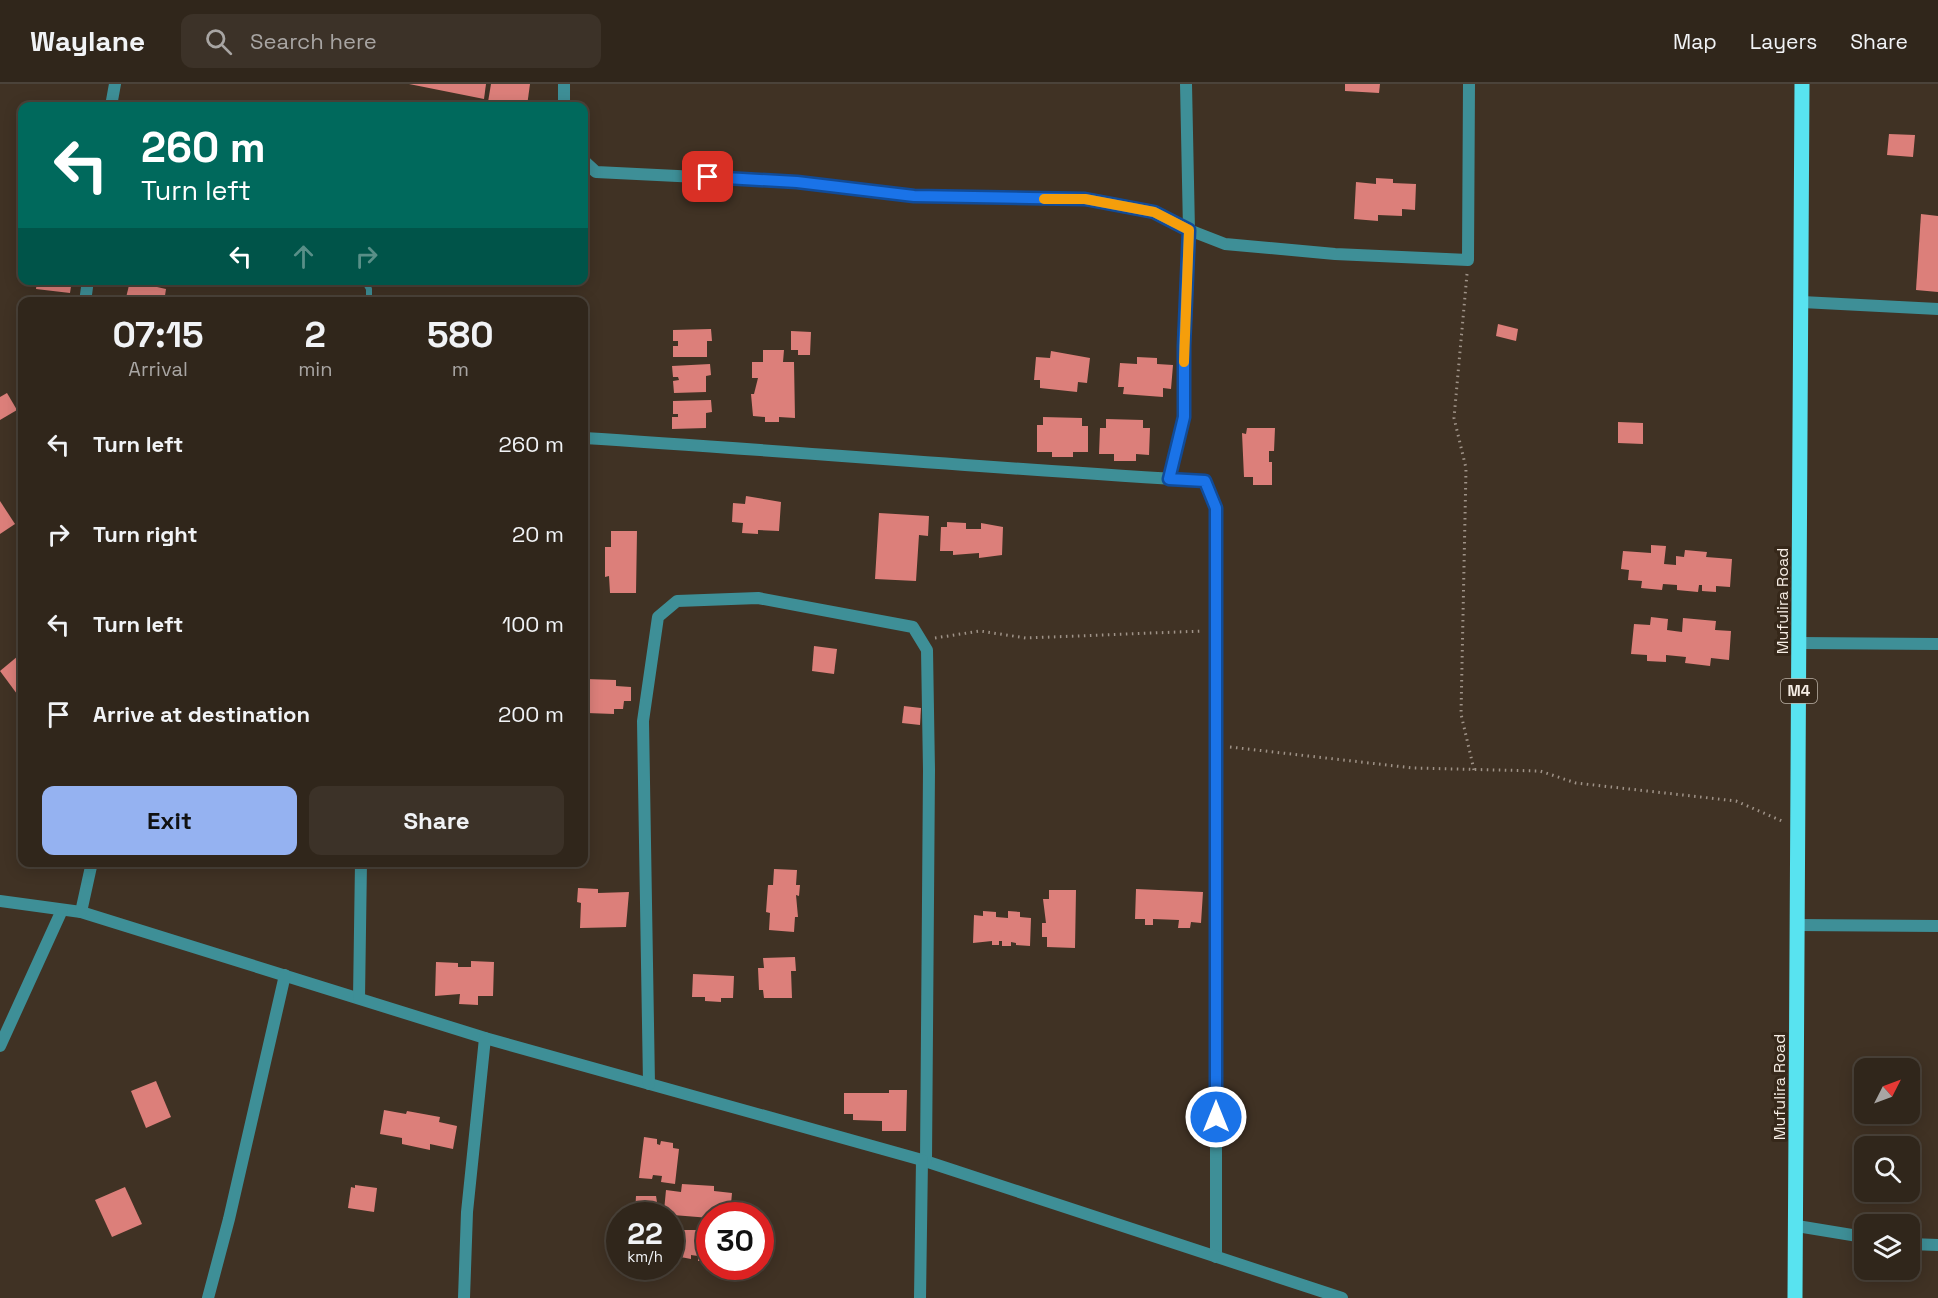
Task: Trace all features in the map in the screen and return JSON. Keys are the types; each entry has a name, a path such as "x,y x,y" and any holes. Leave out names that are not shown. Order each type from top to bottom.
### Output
{"main road":[{"name":"Mufulira Road","path":"1795,1298 1802,84"}],"street":[{"path":"112,102 115,84"},
{"path":"564,84 564,102"},
{"path":"1169,479 1184,417 1184,346 1189,230 1186,84"},
{"path":"588,165 596,172 797,182 914,196 1085,199 1154,212 1189,230 1225,244 1335,254 1468,260 1469,84"},
{"path":"1802,302 1938,309"},
{"path":"588,438 801,452 996,469 1205,481 1216,508 1214,631 1216,1257"},
{"path":"649,1084 643,721 658,617 677,601 758,598 913,627 927,650 929,770 920,1298"},
{"path":"1799,643 1938,644"},
{"path":"81,912 92,867"},
{"path":"359,998 362,867"},
{"path":"0,901 81,912 484,1038 924,1161 1342,1298"},
{"path":"0,1046 62,910"},
{"path":"1797,925 1938,926"},
{"path":"208,1298 230,1219 285,975"},
{"path":"464,1298 467,1212 484,1038"},
{"path":"1797,1226 1854,1235"},
{"path":"1920,1244 1938,1245"}],"path":[{"path":"1468,260 1454,418 1466,468 1461,714 1474,770"},
{"path":"921,640 980,632 1026,638 1214,631"},
{"path":"1214,745 1413,768 1540,771 1576,783 1736,801 1798,827"}],"building":[{"path":"409,84 486,84 484,99"},
{"path":"491,84 530,84 528,102 488,102"},
{"path":"1345,84 1380,84 1379,93 1345,91"},
{"path":"1889,134 1915,135 1913,157 1887,155"},
{"path":"1376,178 1393,179 1393,183 1416,184 1415,210 1402,209 1402,216 1378,215 1378,221 1354,219 1356,182 1376,184"},
{"path":"1921,214 1938,216 1938,292 1916,290"},
{"path":"36,285 71,285 70,293 36,289"},
{"path":"129,285 148,285 166,289 165,297 126,297"},
{"path":"61,295 61,297 40,297"},
{"path":"1498,324 1518,329 1516,341 1496,336"},
{"path":"711,329 712,341 707,341 707,357 673,357 673,346 678,346 678,341 673,341 673,330"},
{"path":"791,331 811,332 810,355 798,355 798,350 791,350"},
{"path":"763,350 784,350 783,362 794,362 795,418 779,417 779,422 765,422 765,417 753,416 751,394 754,394 758,378 752,378 752,362 763,362"},
{"path":"1051,351 1090,358 1087,383 1078,382 1077,392 1040,388 1040,380 1034,380 1036,357 1050,358"},
{"path":"1137,357 1157,358 1157,364 1173,365 1171,389 1163,388 1163,397 1123,394 1124,387 1118,387 1120,363 1137,364"},
{"path":"710,364 711,375 706,376 706,392 674,393 673,381 679,380 678,377 673,377 672,366"},
{"path":"7,393 17,410 0,420 0,397"},
{"path":"711,400 712,412 706,413 706,428 672,429 672,417 678,417 678,414 673,414 673,401"},
{"path":"1043,417 1082,418 1082,426 1088,426 1088,452 1073,452 1073,457 1052,457 1052,452 1037,452 1037,425 1043,425"},
{"path":"1106,419 1143,420 1143,428 1150,428 1149,455 1136,454 1136,461 1114,461 1114,454 1099,454 1100,428 1106,428"},
{"path":"1618,422 1643,423 1643,444 1618,443"},
{"path":"1247,428 1275,428 1274,451 1269,451 1269,462 1272,462 1272,485 1253,485 1253,477 1244,477 1242,433 1246,434"},
{"path":"746,496 781,502 779,531 758,530 758,534 742,533 743,523 732,522 733,503 745,504"},
{"path":"0,501 15,524 0,534"},
{"path":"879,513 929,516 928,536 919,535 916,581 875,579"},
{"path":"947,522 966,523 966,529 981,529 981,523 1003,527 1002,555 979,558 979,553 953,555 953,551 940,551 941,527 947,527"},
{"path":"611,531 637,531 636,593 610,593 609,576 605,577 605,547 611,547"},
{"path":"1651,545 1666,546 1664,564 1676,565 1676,556 1684,557 1685,550 1707,552 1706,557 1732,559 1730,587 1716,586 1716,592 1702,591 1702,585 1699,585 1698,592 1677,590 1677,585 1663,584 1662,590 1641,588 1642,581 1628,580 1629,570 1621,569 1623,551 1651,553"},
{"path":"1651,617 1668,619 1667,630 1682,632 1683,618 1716,621 1715,630 1731,631 1729,660 1711,658 1710,666 1685,663 1686,657 1666,655 1666,662 1647,661 1647,655 1631,654 1634,624 1650,625"},
{"path":"814,646 837,649 834,674 812,671"},
{"path":"18,656 18,695 0,671"},
{"path":"588,679 616,680 616,686 631,687 631,701 624,701 623,709 614,709 614,714 588,713"},
{"path":"904,706 921,708 920,725 902,723"},
{"path":"774,869 797,870 796,885 800,885 799,896 796,895 798,917 795,917 794,932 769,930 770,913 766,912 768,885 773,885"},
{"path":"578,888 598,889 598,893 629,892 626,927 580,928 581,903 577,902"},
{"path":"1136,889 1203,892 1201,923 1191,922 1190,928 1178,928 1179,920 1153,919 1153,925 1145,925 1145,919 1135,919"},
{"path":"1049,890 1076,890 1075,948 1047,947 1047,937 1042,937 1042,923 1046,923 1043,899 1049,899"},
{"path":"983,911 996,912 996,917 1008,918 1008,911 1020,912 1020,917 1031,918 1030,946 1016,945 1011,942 1011,946 1002,946 1002,941 999,941 999,945 992,945 992,941 973,943 974,915 983,916"},
{"path":"795,957 796,971 791,971 792,998 764,998 763,990 759,990 758,968 764,968 763,958"},
{"path":"471,961 494,962 493,996 478,996 478,1005 459,1004 460,994 435,996 436,962 458,963 458,967 471,967"},
{"path":"693,974 734,976 733,998 721,998 721,1002 705,1001 705,997 692,997"},
{"path":"156,1081 171,1117 146,1128 131,1091"},
{"path":"889,1090 907,1090 906,1131 882,1131 882,1121 853,1120 853,1114 844,1114 844,1093 889,1093"},
{"path":"384,1110 406,1114 407,1111 440,1117 439,1122 457,1126 453,1149 430,1144 430,1150 402,1144 402,1138 380,1134"},
{"path":"644,1137 657,1139 657,1144 660,1145 661,1141 673,1143 673,1148 679,1149 675,1184 661,1182 662,1176 653,1175 652,1179 639,1178"},
{"path":"682,1184 714,1186 714,1191 732,1193 731,1202 696,1202 696,1217 684,1216 684,1202 665,1202 666,1190 681,1192"},
{"path":"355,1185 377,1188 374,1212 348,1208 351,1187 355,1188"},
{"path":"125,1187 142,1224 112,1237 95,1200"},
{"path":"636,1196 656,1196 657,1202 636,1202"},
{"path":"684,1230 696,1230 696,1256 691,1255 691,1259 684,1258"}],"slow traffic":[{"path":"1044,199 1085,199 1154,212 1189,230 1184,362"}],"route":[{"path":"708,177 797,182 914,196 1085,199 1154,212 1189,230 1184,346 1184,417 1169,479 1205,481 1216,508 1214,665 1216,1117"}]}
